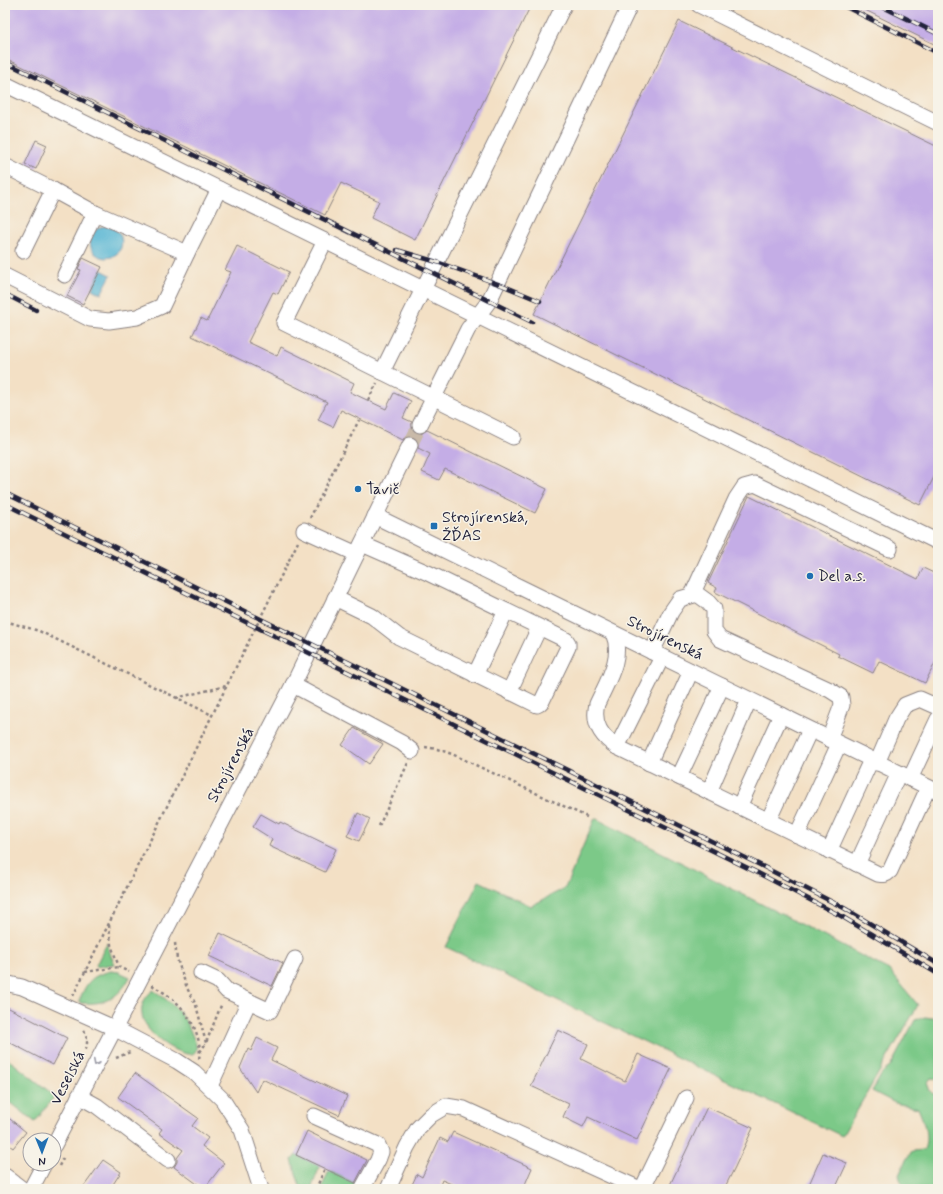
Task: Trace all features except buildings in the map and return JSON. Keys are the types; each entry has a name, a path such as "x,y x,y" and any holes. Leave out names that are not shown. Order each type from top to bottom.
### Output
{"street":[{"path":"382,372 564,5"},
{"path":"420,425 468,329 489,301 630,5"},
{"path":"699,5 938,123"},
{"path":"5,84 938,542"},
{"path":"5,166 95,213 187,252"},
{"path":"5,276 90,319 109,321 137,317 162,306 187,252 220,189"},
{"path":"23,251 53,190"},
{"path":"65,275 95,213"},
{"path":"325,241 284,323 513,437"},
{"name":"Strojírenská","path":"114,1028 293,685 410,445"},
{"path":"692,595 736,499 744,487 754,484 890,550"},
{"name":"Strojírenská","path":"376,516 933,790"},
{"path":"304,530 428,573 566,640 568,647 539,704 533,704 399,637 372,616 335,598"},
{"path":"618,747 672,612 680,599 697,594 708,602 714,609 714,631 720,639 830,690 841,697 842,705 834,741 797,835"},
{"path":"475,675 506,611"},
{"path":"509,692 539,628"},
{"path":"613,633 618,648 615,663 595,712 598,728 603,736 618,747 708,792 829,851 883,875 887,874 933,790"},
{"path":"649,763 691,671"},
{"path":"293,685 402,743 412,751"},
{"path":"679,777 722,686"},
{"path":"829,851 896,719 906,705 920,699 938,707"},
{"path":"708,792 749,700"},
{"path":"739,806 781,715"},
{"path":"857,864 938,719"},
{"path":"768,821 810,730"},
{"path":"201,973 218,981 227,991 270,1011 295,959"},
{"path":"5,983 22,987 114,1028 177,1061 194,1072 210,1086 229,1109 242,1130 261,1189"},
{"path":"210,1086 249,1001"},
{"name":"Veselská","path":"62,1143 79,1096 114,1028"},
{"path":"79,1096 97,1106 168,1160"},
{"path":"388,1189 407,1147 418,1128 431,1115 446,1106 464,1109 641,1189 686,1098"},
{"path":"314,1116 378,1146 381,1152 362,1189"},
{"path":"31,1189 46,1172"},
{"path":"5,1176 22,1189"}],"path":[{"path":"68,1007 359,420"},
{"path":"5,621 39,631 212,715"},
{"path":"176,698 227,686"},
{"path":"379,826 408,765 412,751 426,747 444,752 587,817"},
{"path":"170,921 177,960 187,988 196,1005 206,1043"},
{"path":"108,924 111,945 119,966 133,975"},
{"path":"85,972 119,966"},
{"path":"150,984 175,1000 190,1020 198,1038 200,1052 199,1059"},
{"path":"200,1052 206,1043 227,991"},
{"path":"82,1029 87,1040 83,1056"},
{"path":"114,1061 123,1054 130,1052 135,1053"},
{"path":"316,1189 325,1168"}],"green space":[{"path":"595,818 889,970 918,1005 842,1136 446,947 479,881 531,906 565,888"},
{"path":"107,943 115,964 95,967"},
{"path":"111,971 119,972 130,977 116,995 110,999 97,1003 81,1003 79,1001 84,989 90,981 98,975"},
{"path":"153,990 180,1013 188,1025 195,1042 195,1052 190,1054 180,1052 168,1046 157,1038 147,1027 142,1015 143,1003"},
{"path":"925,1017 938,1019 938,1081 931,1078 927,1083 933,1094 938,1093 938,1189 903,1189 899,1175 912,1151 924,1150 926,1134 924,1124 918,1108 895,1103 872,1091 883,1072 890,1067 915,1020"},
{"path":"8,1059 55,1096 35,1122 5,1098 5,1064"},
{"path":"296,1155 320,1166 311,1189 301,1189 292,1160"},
{"path":"329,1171 356,1183 355,1189 321,1189"}],"water":[{"path":"106,226 117,231 122,242 117,253 106,258 95,253 90,242 95,231"},
{"path":"101,270 111,275 101,294 92,289"}],"tunnel":[{"path":"410,445 420,425"}],"railway":[{"path":"842,5 938,53"},
{"path":"879,5 938,34"},
{"path":"5,62 532,322"},
{"path":"397,250 437,262 504,286 540,301"},
{"path":"5,294 36,310"},
{"path":"5,493 760,865 844,908 938,964"},
{"path":"5,504 758,873 841,916 938,974"}],"place":[{"name":"Tavič","path":"358,489"},
{"name":"Strojírenská, ŽĎAS","path":"434,526"},
{"name":"Del a.s.","path":"810,576"}]}
